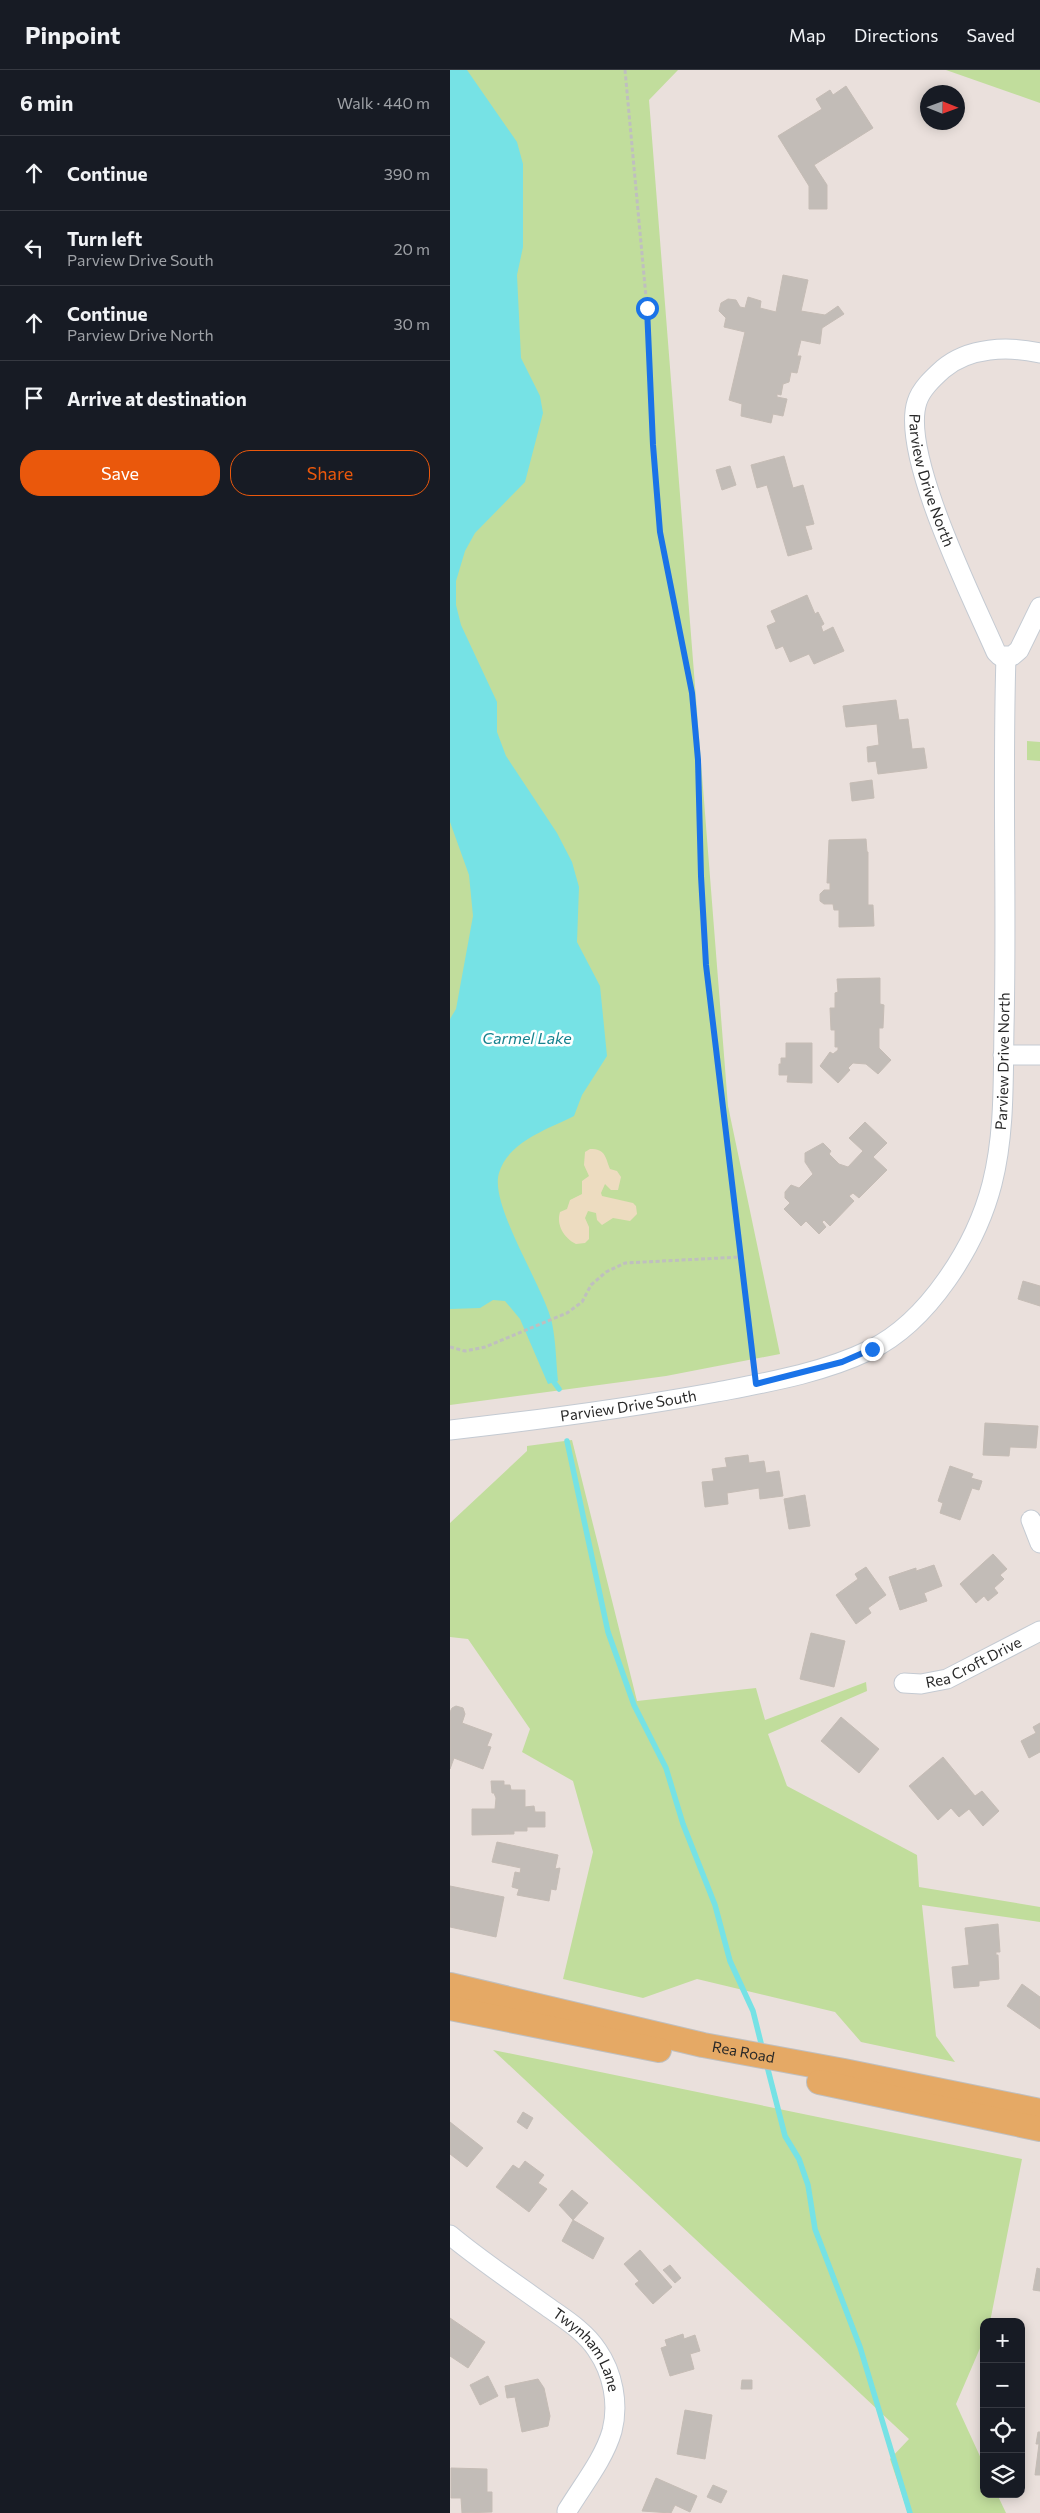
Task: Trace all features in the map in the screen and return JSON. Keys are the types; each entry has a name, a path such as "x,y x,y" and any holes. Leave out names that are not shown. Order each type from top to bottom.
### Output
{"main road":[{"name":"Rea Road","path":"450,1985 704,2052"},
{"name":"Rea Road","path":"450,2008 704,2052 845,2079 1040,2110"},
{"name":"Rea Road","path":"845,2079 1040,2129"}],"street":[{"name":"Parview Drive North","path":"805,1373 842,1362 887,1340 926,1304 961,1259 978,1225 991,1188 998,1157 1003,1055 1005,975 1003,733 1009,657 996,652 945,533 923,474 917,451 914,424 916,403 932,378 957,359 977,352 997,349 1022,349 1040,353"},
{"path":"1009,657 1019,650 1040,607"},
{"path":"1003,1055 1040,1055"},
{"name":"Parview Drive South","path":"450,1430 662,1402 805,1373"},
{"path":"1031,1520 1040,1544"},
{"name":"Rea Croft Drive","path":"904,1683 921,1684 947,1679 1040,1631"},
{"name":"Twynham Lane","path":"450,2234 570,2323 589,2340 607,2368 614,2392 612,2432 598,2460 567,2511"}],"path":[{"path":"625,70 646,298 653,445 660,532 692,693 698,760 701,876 706,965 756,1384"},
{"path":"450,1347 465,1351 498,1341 567,1313 582,1302 591,1285 606,1272 625,1263 740,1257"}],"green space":[{"path":"450,70 678,70 649,100 728,1106 780,1354 666,1376 450,1405"},
{"path":"946,70 1040,70 1040,103"},
{"path":"1027,741 1040,742 1040,761 1027,760"},
{"path":"572,1440 637,1701 756,1688 765,1720 866,1682 867,1691 768,1734 787,1786 917,1855 919,1887 1040,1907 1040,1922 922,1905 936,2036 955,2062 861,2042 835,2012 697,1979 643,1998 563,1979 593,1852 573,1781 522,1752 530,1729 468,1639 450,1637 450,1523 527,1451 527,1446"},
{"path":"493,2050 1022,2159 991,2318 980,2318 980,2348 956,2404 980,2456 980,2498 999,2498 1006,2513 908,2513 890,2459 909,2439"}],"sand":[{"path":"590,1149 602,1152 610,1169 617,1171 621,1177 618,1190 611,1190 605,1184 601,1193 602,1196 633,1203 636,1206 637,1214 630,1221 613,1218 602,1225 597,1220 596,1213 588,1211 585,1218 589,1227 589,1239 585,1243 576,1244 562,1231 559,1217 560,1212 567,1209 570,1200 582,1194 582,1181 589,1176 584,1165 585,1152"}],"water":[{"name":"Carmel Lake","path":"450,70 467,70 517,142 523,164 523,247 517,275 521,358 540,396 543,413 525,482 475,533 465,551 456,581 456,605 461,625 497,702 497,732 506,756 557,833 572,862 579,887 577,942 600,986 607,1056 582,1095 574,1116 541,1132 520,1145 504,1162 499,1173 498,1187 509,1225 539,1289 552,1323 558,1381 548,1384 520,1319 505,1301 493,1300 480,1308 450,1309 450,1019 456,1009 473,916 469,875 450,822"}],"building":[{"path":"846,86 873,128 814,165 827,185 827,209 809,209 809,186 778,136 822,109 816,99 830,90 833,95"},
{"path":"783,275 808,280 801,311 825,315 838,306 844,314 822,328 820,344 801,340 797,356 801,356 797,373 791,372 789,382 783,384 781,395 777,394 777,397 787,399 783,416 773,414 771,423 741,416 742,404 729,400 745,332 724,327 726,318 719,311 721,303 728,299 736,300 740,307 745,308 748,297 761,301 760,308 776,312"},
{"path":"784,456 793,488 803,485 814,524 805,526 812,549 788,556 767,485 757,488 751,465"},
{"path":"730,466 736,485 722,490 716,470"},
{"path":"807,595 815,614 818,612 824,624 821,626 823,632 833,627 844,651 814,664 809,654 790,662 783,646 776,649 767,626 776,622 771,611"},
{"path":"896,700 899,720 908,719 912,749 924,748 927,768 878,774 876,761 868,762 867,747 879,745 877,724 846,727 843,706"},
{"path":"872,780 874,798 852,801 850,783"},
{"path":"866,839 868,852 868,905 873,905 874,926 839,927 839,910 834,910 833,904 824,904 820,901 820,894 824,890 830,890 830,883 827,883 829,840"},
{"path":"880,978 880,1004 884,1005 883,1028 879,1028 879,1048 891,1060 878,1074 866,1064 853,1063 848,1068 850,1070 838,1083 820,1066 830,1052 833,1054 838,1050 838,1047 835,1047 835,1030 831,1030 830,1008 835,1008 835,993 838,992 837,979"},
{"path":"786,1043 812,1043 812,1083 787,1082 788,1075 779,1075 781,1058 786,1058"},
{"path":"865,1122 887,1143 873,1157 887,1170 859,1198 853,1193 849,1196 854,1201 830,1226 824,1220 822,1222 826,1227 819,1234 806,1221 801,1226 784,1209 790,1203 785,1198 785,1192 791,1185 799,1188 813,1174 805,1162 805,1153 823,1143 831,1151 829,1154 839,1164 848,1167 863,1151 849,1138"},
{"path":"1023,1281 1040,1286 1040,1306 1018,1299"},
{"path":"985,1423 1038,1426 1036,1448 1010,1447 1009,1456 983,1455"},
{"path":"748,1455 749,1463 764,1461 766,1473 779,1471 783,1496 760,1499 759,1488 727,1493 728,1504 705,1507 702,1482 714,1481 712,1469 727,1467 725,1458"},
{"path":"950,1466 973,1474 971,1478 982,1481 979,1490 972,1488 960,1520 940,1513 943,1503 938,1501"},
{"path":"805,1495 810,1526 789,1529 784,1499"},
{"path":"993,1554 1007,1569 1000,1575 1004,1579 994,1588 998,1593 988,1601 984,1596 976,1603 960,1584"},
{"path":"934,1565 942,1586 924,1593 927,1601 900,1610 889,1577 916,1568 916,1571"},
{"path":"866,1567 886,1595 868,1608 871,1613 856,1624 836,1595 858,1579 855,1574"},
{"path":"811,1633 845,1641 834,1687 800,1679"},
{"path":"456,1706 463,1708 465,1714 462,1723 492,1734 487,1746 491,1747 483,1769 454,1758 450,1769 450,1712"},
{"path":"841,1717 879,1749 859,1773 821,1741"},
{"path":"1040,1723 1040,1752 1029,1758 1021,1741 1036,1733 1033,1727"},
{"path":"943,1757 975,1796 982,1791 999,1811 983,1826 969,1809 959,1817 951,1808 938,1820 909,1786"},
{"path":"491,1781 504,1781 504,1785 510,1785 511,1790 525,1790 525,1807 534,1806 535,1812 545,1812 545,1827 527,1827 527,1831 514,1831 514,1834 472,1835 472,1809 495,1809 496,1798 494,1793 492,1793"},
{"path":"497,1842 558,1855 555,1869 560,1868 556,1890 551,1889 549,1901 517,1895 519,1889 512,1887 515,1872 520,1873 521,1868 492,1862"},
{"path":"450,1886 504,1897 496,1937 450,1927"},
{"path":"998,1924 1000,1952 996,1952 996,1955 998,1955 999,1979 979,1981 979,1986 954,1988 952,1967 969,1965 965,1928"},
{"path":"1022,1984 1040,1997 1040,2029 1007,2006"},
{"path":"523,2112 533,2118 527,2129 517,2122"},
{"path":"450,2122 483,2148 467,2167 450,2154"},
{"path":"525,2161 544,2175 538,2183 547,2189 529,2212 496,2187 513,2165 519,2169"},
{"path":"572,2190 588,2203 573,2220 559,2205"},
{"path":"573,2220 604,2238 593,2259 562,2241"},
{"path":"640,2250 672,2287 653,2304 635,2284 639,2281 624,2264"},
{"path":"670,2265 681,2278 675,2283 663,2270"},
{"path":"1037,2268 1040,2269 1040,2291 1033,2290"},
{"path":"450,2318 485,2342 468,2368 450,2356"},
{"path":"683,2334 684,2339 695,2335 700,2351 690,2354 694,2369 670,2376 661,2348 667,2346 665,2340"},
{"path":"488,2376 498,2396 480,2405 470,2385"},
{"path":"538,2379 544,2388 550,2416 548,2426 522,2432 515,2397 507,2398 505,2386"},
{"path":"742,2380 752,2380 752,2389 741,2389"},
{"path":"685,2410 712,2415 705,2459 677,2454"},
{"path":"1038,2432 1040,2432 1040,2475 1035,2475 1039,2444 1036,2444"},
{"path":"451,2468 487,2469 487,2492 492,2492 492,2512 462,2513 461,2498 451,2498"},
{"path":"656,2478 697,2496 690,2512 675,2505 671,2513 642,2511"},
{"path":"713,2485 727,2491 721,2503 707,2497"}],"waterway":[{"path":"551,1378 559,1389"},
{"path":"567,1441 608,1632 634,1705 666,1768 683,1824 715,1905 730,1961 753,2011 763,2051"},
{"path":"766,2062 785,2136 799,2159 808,2185 815,2229 860,2347 910,2513"}],"route":[{"path":"647,308 653,445 660,532 692,693 698,760 699,825 706,965 756,1384 790,1377 842,1362 872,1349"}]}
